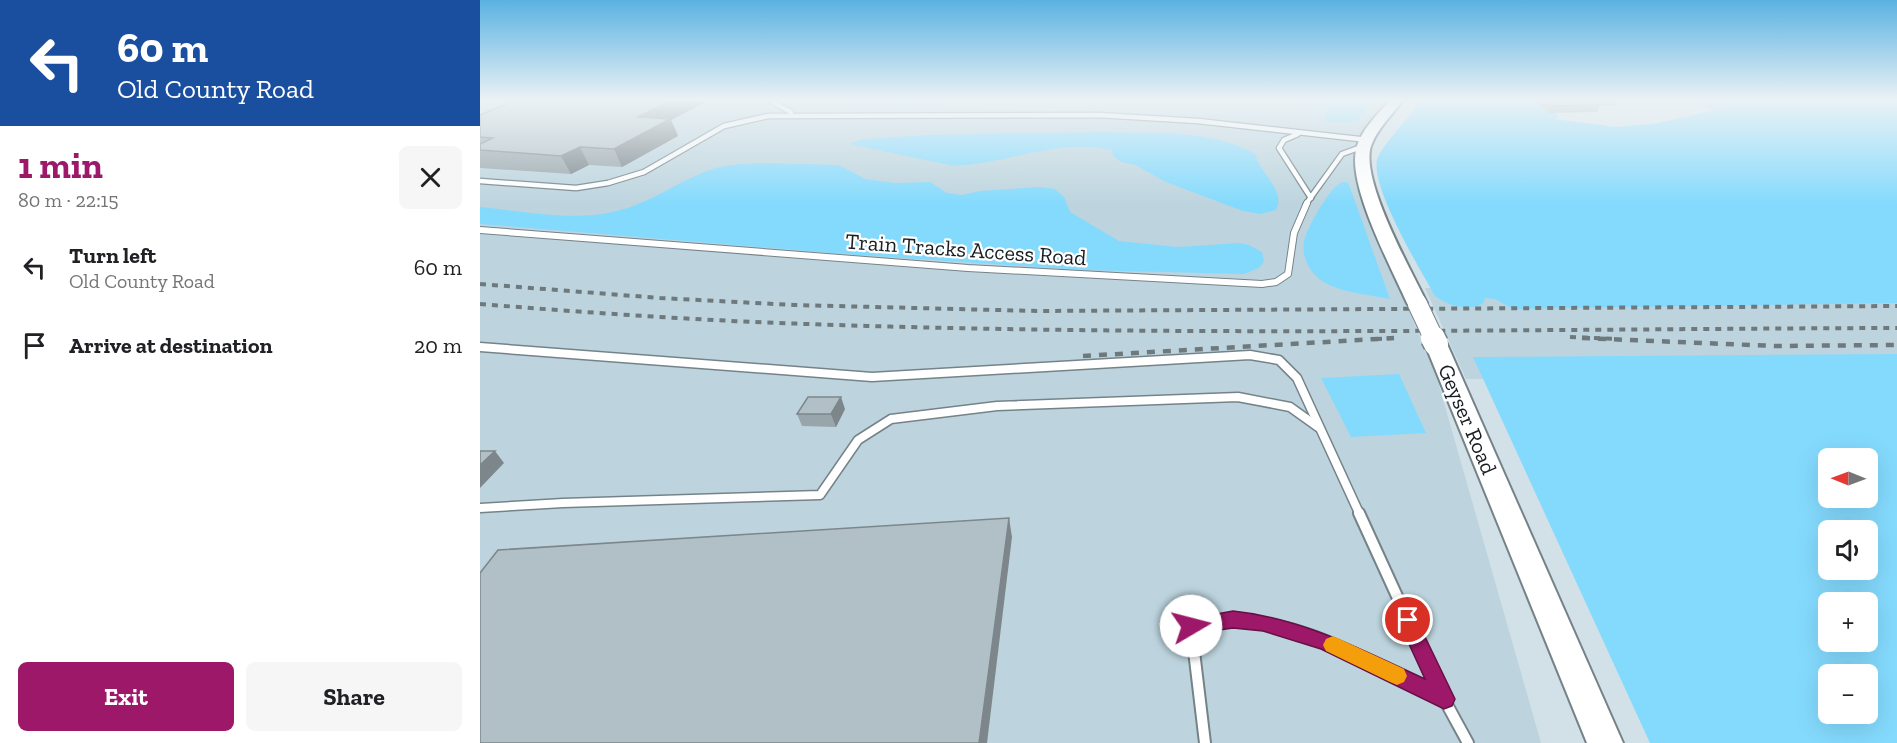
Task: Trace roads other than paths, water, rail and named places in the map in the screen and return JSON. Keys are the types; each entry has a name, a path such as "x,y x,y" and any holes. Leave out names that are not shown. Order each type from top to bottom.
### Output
{"street":[{"path":"1366,142 1371,135"},
{"name":"Geyser Road","path":"1366,142 1362,160 1369,193 1436,344 1605,743"}],"lane":[{"path":"480,181 576,188 608,183 644,172 709,135"},
{"path":"1298,135 1287,136 1280,142 1279,148 1311,198"},
{"path":"1321,135 1366,142"},
{"name":"Train Tracks Access Road","path":"480,230 988,269 1152,280 1262,284 1276,282 1288,274 1294,233 1311,198 1342,153 1366,142"},
{"path":"480,347 872,377 1250,355 1279,360 1297,378 1444,699 1468,743"},
{"path":"480,508 571,502 820,495 858,440 891,420 997,406 1238,397 1263,399 1290,407 1320,428"},
{"path":"1205,743 1191,626 1233,620 1263,623 1325,642 1444,699"}],"railway":[{"path":"480,284 660,298 794,305 1037,311 1897,306"},
{"path":"480,304 742,321 1058,330 1897,328"},
{"path":"1570,337 1616,339"},
{"path":"1083,356 1394,338 1376,339"},
{"path":"1582,338 1775,346 1897,345"}]}
